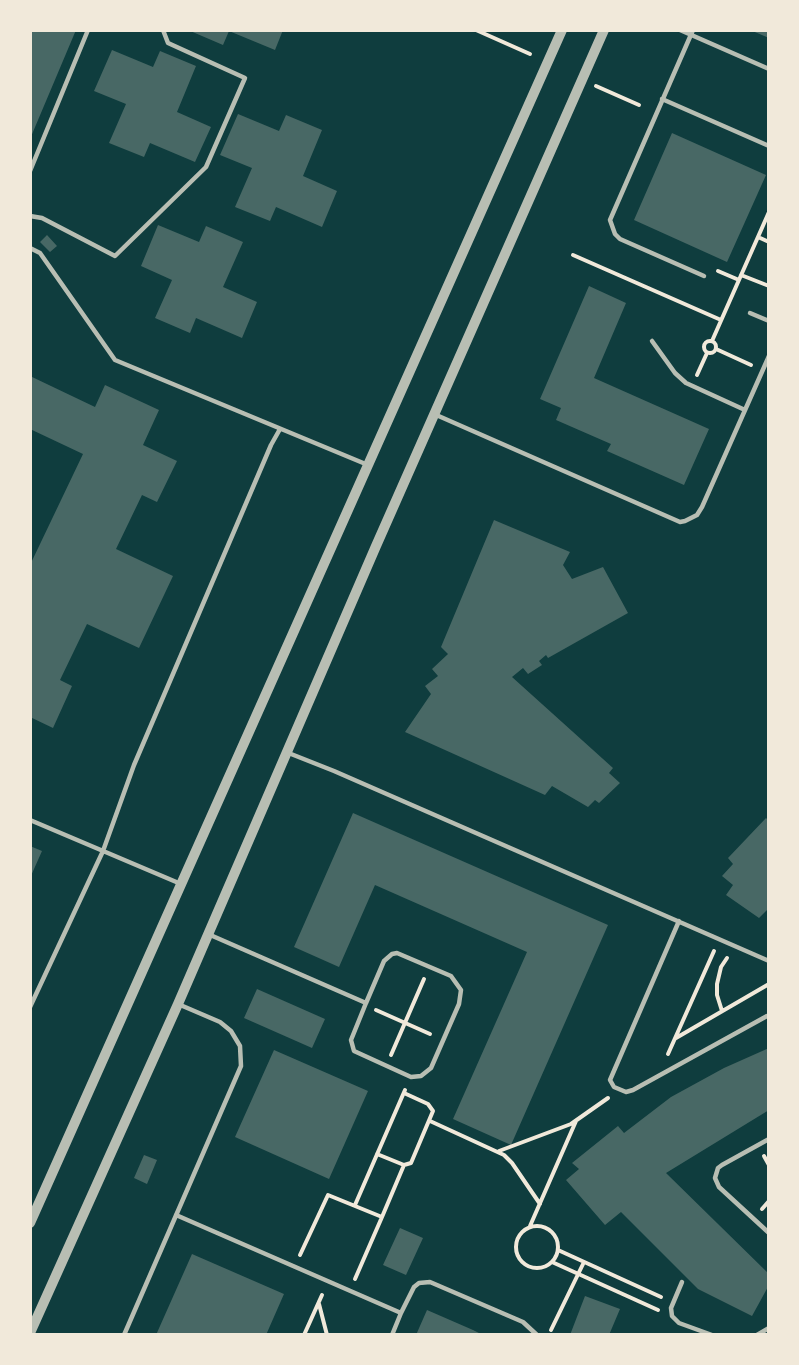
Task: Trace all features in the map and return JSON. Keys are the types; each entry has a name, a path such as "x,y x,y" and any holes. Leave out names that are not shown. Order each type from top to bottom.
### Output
{"street":[{"path":"30,1223 562,30"},
{"path":"30,1333 178,1004 286,752 604,30"}],"lane":[{"path":"30,171 88,30"},
{"path":"30,216 42,218 115,256 206,167 245,78 168,43 163,30"},
{"path":"680,30 692,32 769,69"},
{"path":"692,32 610,220 611,227 620,239 704,276"},
{"path":"662,99 769,146"},
{"path":"30,248 40,253 115,360 368,465"},
{"path":"750,313 769,321"},
{"path":"652,341 675,373 692,386 745,410"},
{"path":"434,414 680,522 691,519 702,507 769,357"},
{"path":"30,1007 103,851 134,765 266,456 280,429"},
{"path":"286,752 769,961"},
{"path":"30,820 181,884"},
{"path":"679,921 610,1080 618,1090 626,1092 633,1090 768,1017"},
{"path":"208,934 365,1004"},
{"path":"392,954 404,955 430,966 456,980 460,990 459,1004 431,1068 421,1076 411,1077 359,1055 351,1046 352,1034 384,961 392,954"},
{"path":"124,1335 242,1066 236,1036 226,1026 178,1004"},
{"path":"769,1138 722,1164 715,1173 719,1187 769,1233"},
{"path":"176,1215 401,1313"},
{"path":"392,1335 414,1287 430,1282 523,1322 537,1335"},
{"path":"682,1282 671,1308 672,1316 679,1323 712,1335"},
{"path":"757,1335 769,1328"}],"path":[{"path":"476,30 530,54"},
{"path":"593,84 639,105"},
{"path":"712,341 769,212"},
{"path":"758,237 769,242"},
{"path":"573,255 721,320"},
{"path":"704,276 715,271 739,280"},
{"path":"741,275 769,286"},
{"path":"712,341 716,349"},
{"path":"707,353 703,345 712,341"},
{"path":"707,353 716,349"},
{"path":"716,349 763,370"},
{"path":"692,386 707,353"},
{"path":"658,1076 719,939"},
{"path":"722,1011 717,995 718,975 735,946"},
{"path":"386,1066 430,966"},
{"path":"675,1038 769,984"},
{"path":"365,1004 443,1040"},
{"path":"355,1205 411,1077"},
{"path":"499,1152 576,1121 618,1090"},
{"path":"377,1154 404,1165 411,1163 430,1121 433,1111 430,1106 404,1093"},
{"path":"430,1121 499,1152 512,1162 540,1204"},
{"path":"530,1227 576,1121"},
{"path":"350,1291 404,1165"},
{"path":"295,1267 328,1195 382,1217"},
{"path":"313,1205 321,1208"},
{"path":"542,1226 553,1232 558,1244 558,1250 552,1262 541,1268 528,1267 519,1258 515,1246 519,1234 530,1227 542,1226"},
{"path":"558,1250 673,1302"},
{"path":"552,1262 672,1316"},
{"path":"547,1334 556,1322 584,1262"},
{"path":"304,1335 328,1281"},
{"path":"318,1303 327,1335"}],"building":[{"path":"30,30 76,30 30,139"},
{"path":"188,30 283,30 275,50 229,31 223,45"},
{"path":"750,30 769,30 769,38"},
{"path":"112,50 153,67 160,51 196,66 177,112 211,127 195,162 150,143 144,157 109,143 126,104 94,91"},
{"path":"238,114 279,131 286,115 322,130 303,176 337,191 322,227 276,207 270,221 235,207 252,168 220,155"},
{"path":"672,133 766,175 727,262 634,220"},
{"path":"158,225 199,242 206,226 243,242 223,287 257,302 242,338 196,318 190,333 155,318 172,280 141,266"},
{"path":"47,235 57,246 50,252 40,242"},
{"path":"589,286 626,303 594,378 709,429 684,485 607,451 611,444 556,420 561,408 540,399"},
{"path":"30,376 95,407 105,385 159,410 143,445 177,461 157,502 142,495 116,549 173,576 139,648 87,624 60,680 72,686 53,728 30,717 30,565 83,454 30,429"},
{"path":"494,520 570,552 563,565 572,579 603,567 628,613 548,658 546,655 539,661 542,665 528,674 523,668 512,677 613,768 609,773 620,783 599,803 595,800 588,807 552,786 545,795 405,732 431,694 425,686 438,676 432,669 448,654 441,647"},
{"path":"353,813 608,925 511,1145 453,1119 527,952 375,885 339,967 294,947"},
{"path":"766,818 769,821 769,908 759,918 726,895 733,885 722,876 733,864 728,858"},
{"path":"30,846 42,851 30,878"},
{"path":"257,989 325,1019 312,1048 244,1018"},
{"path":"769,1048 769,1110 666,1173 769,1274 769,1285 752,1316 698,1289 621,1212 605,1225 566,1180 579,1169 572,1163 618,1126 624,1133 671,1097 724,1068"},
{"path":"274,1050 368,1091 329,1179 235,1137"},
{"path":"144,1155 157,1160 147,1184 134,1178"},
{"path":"400,1228 423,1238 406,1275 383,1265"},
{"path":"192,1254 284,1294 266,1335 156,1335"},
{"path":"585,1296 620,1309 609,1335 570,1335"},
{"path":"427,1310 473,1330 483,1335 416,1335"}]}
